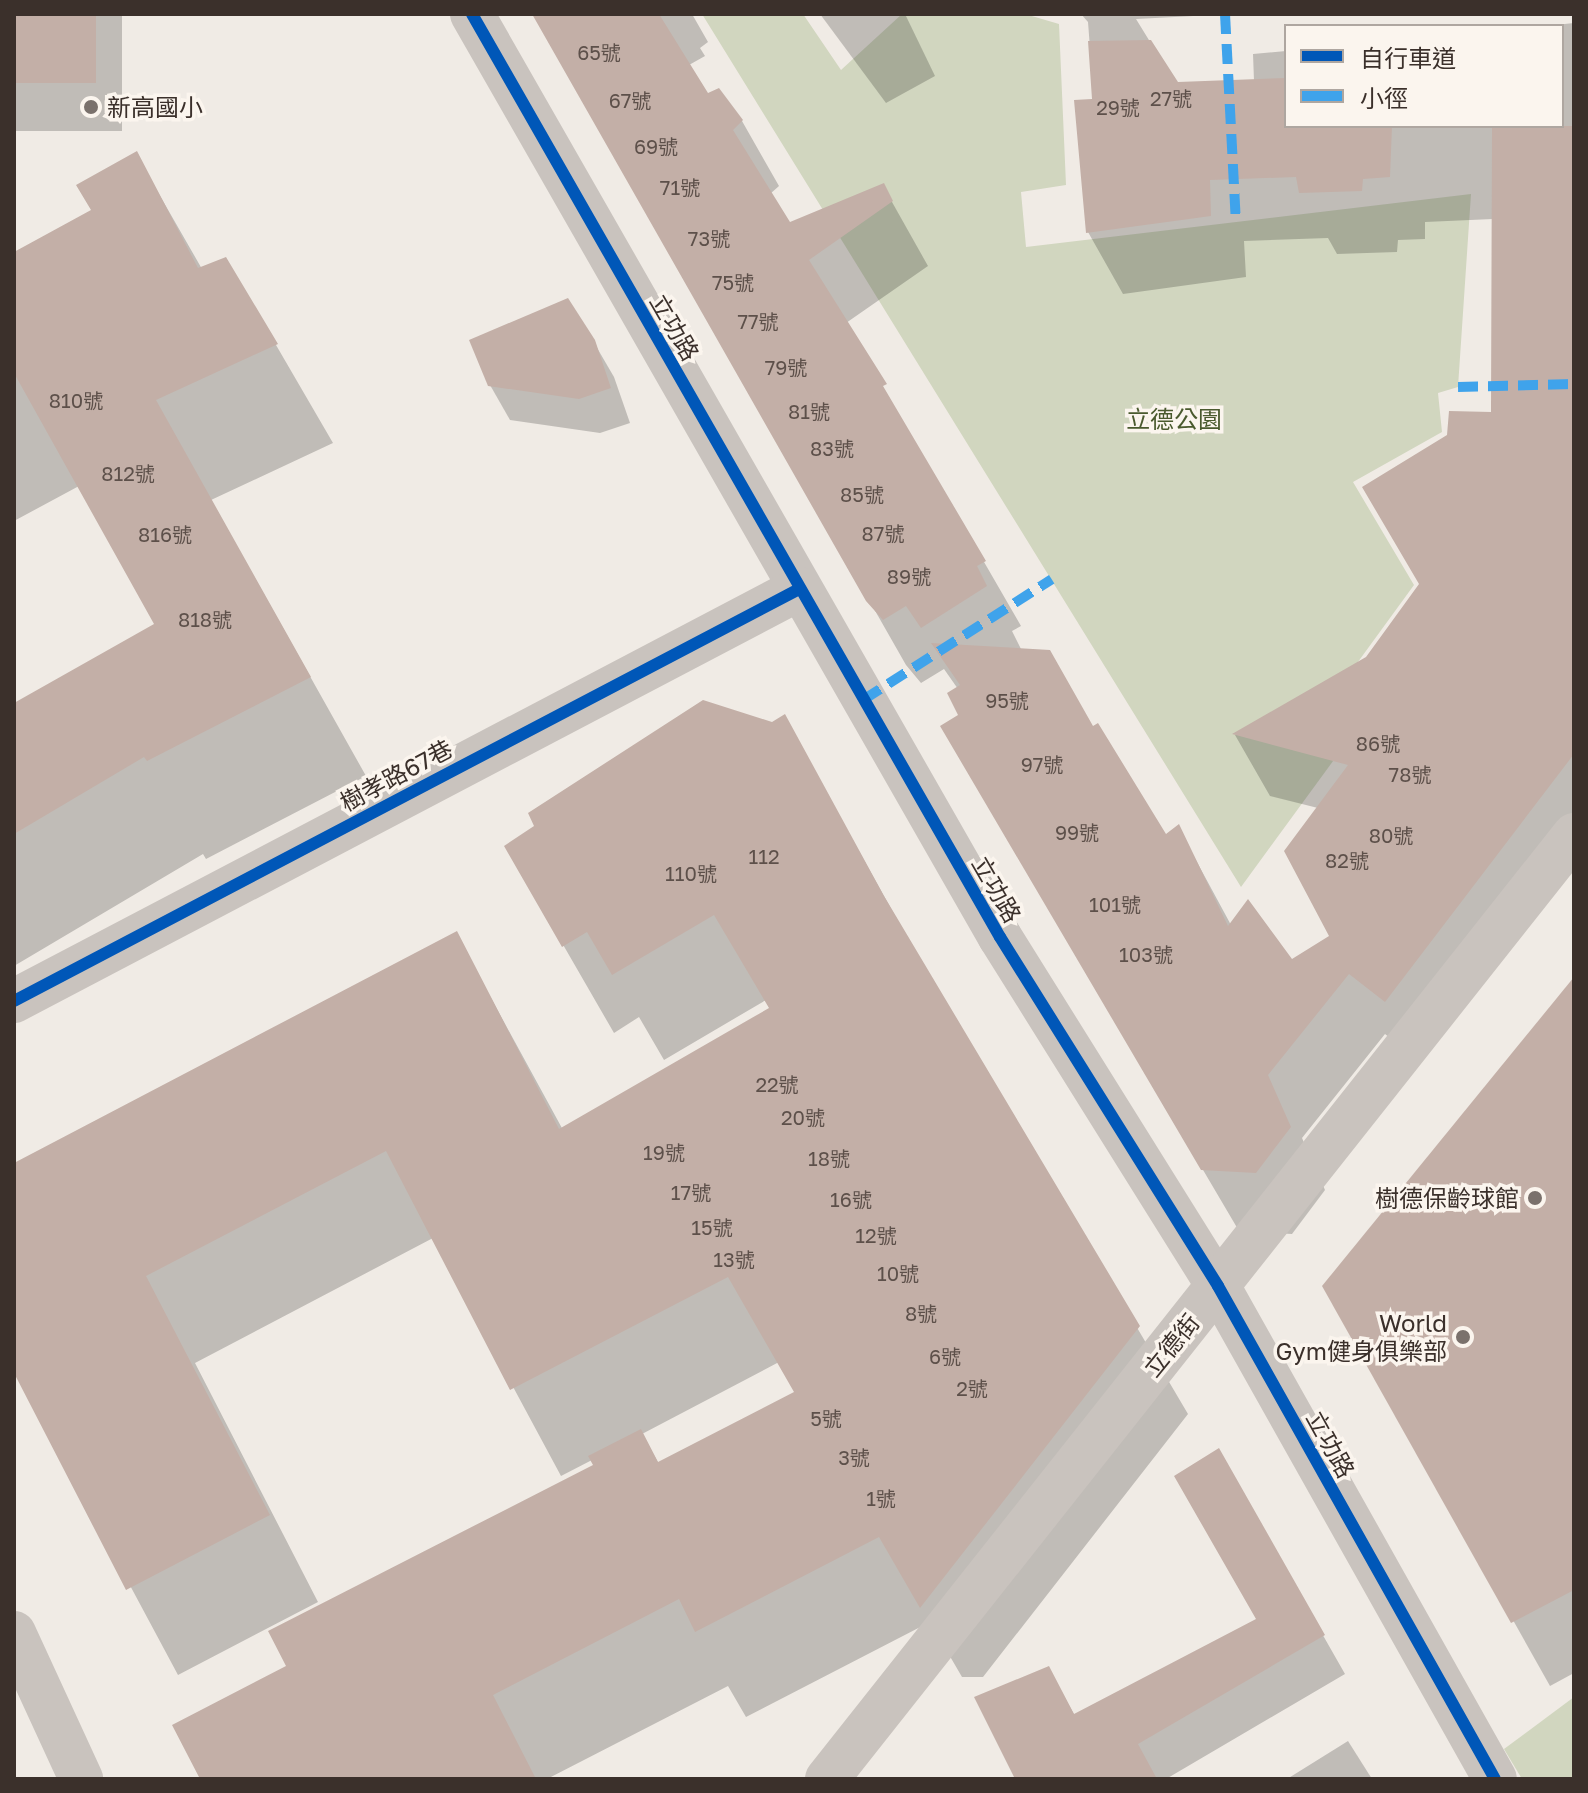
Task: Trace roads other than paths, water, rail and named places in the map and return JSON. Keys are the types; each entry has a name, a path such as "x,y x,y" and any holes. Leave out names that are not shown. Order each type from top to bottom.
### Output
{"street":[{"name":"立功路","path":"472,14 1000,937 1218,1286 1495,1779"},
{"name":"樹孝路67巷","path":"14,1001 799,589"},
{"name":"立德街","path":"827,1779 1574,835"},
{"path":"14,1633 81,1779"}],"place":[{"name":"新高國小","path":"91,107"},
{"name":"樹德保齡球館","path":"1535,1198"},
{"name":"World Gym健身俱樂部","path":"1463,1337"}],"park label":[{"name":"立德公園","path":"1174,419"}]}
